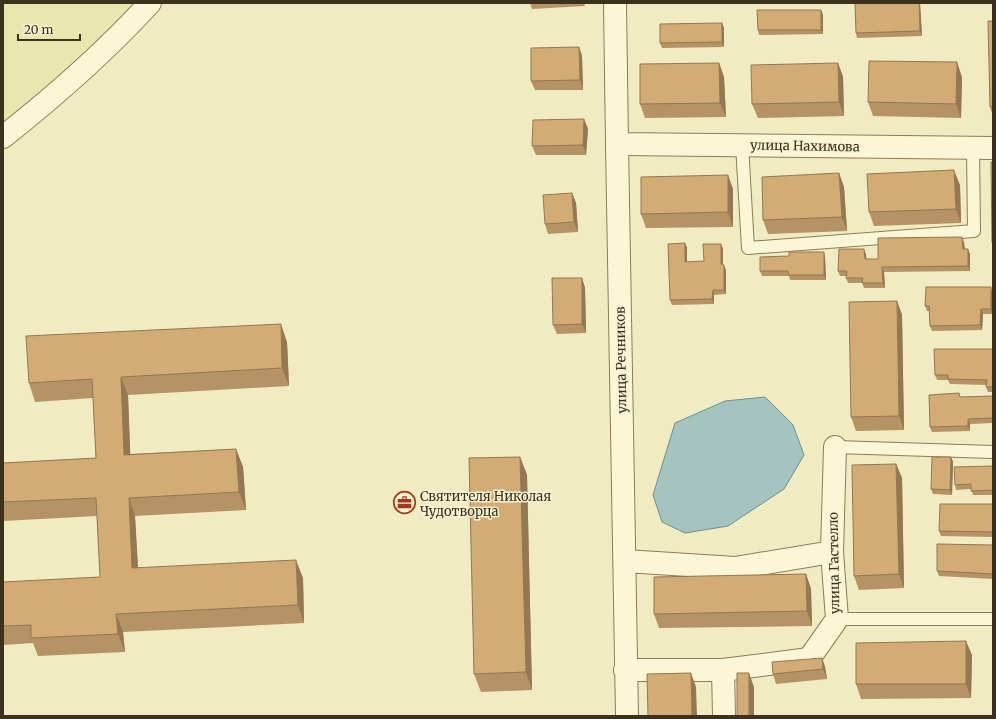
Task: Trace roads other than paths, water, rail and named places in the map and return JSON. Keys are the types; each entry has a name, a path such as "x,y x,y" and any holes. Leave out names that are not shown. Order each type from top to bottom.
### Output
{"street":[{"path":"3,137 40,108 117,39 150,3"},
{"name":"улица Речников","path":"615,3 625,561 626,716"},
{"name":"улица Нахимова","path":"617,144 983,148"},
{"name":"улица Гастелло","path":"625,670 723,670 809,659 837,619 832,552 835,447"},
{"path":"625,561 734,568 832,552"},
{"path":"723,670 724,716"}],"lane":[{"path":"742,145 748,248 974,231 983,148"},
{"path":"835,447 993,452"},
{"path":"837,619 993,619"}],"water":[{"path":"765,397 793,425 804,455 784,489 728,526 685,533 662,522 653,495 675,423 725,401"}],"place":[{"name":"Святителя Николая Чудотворца","path":"405,503"}]}
